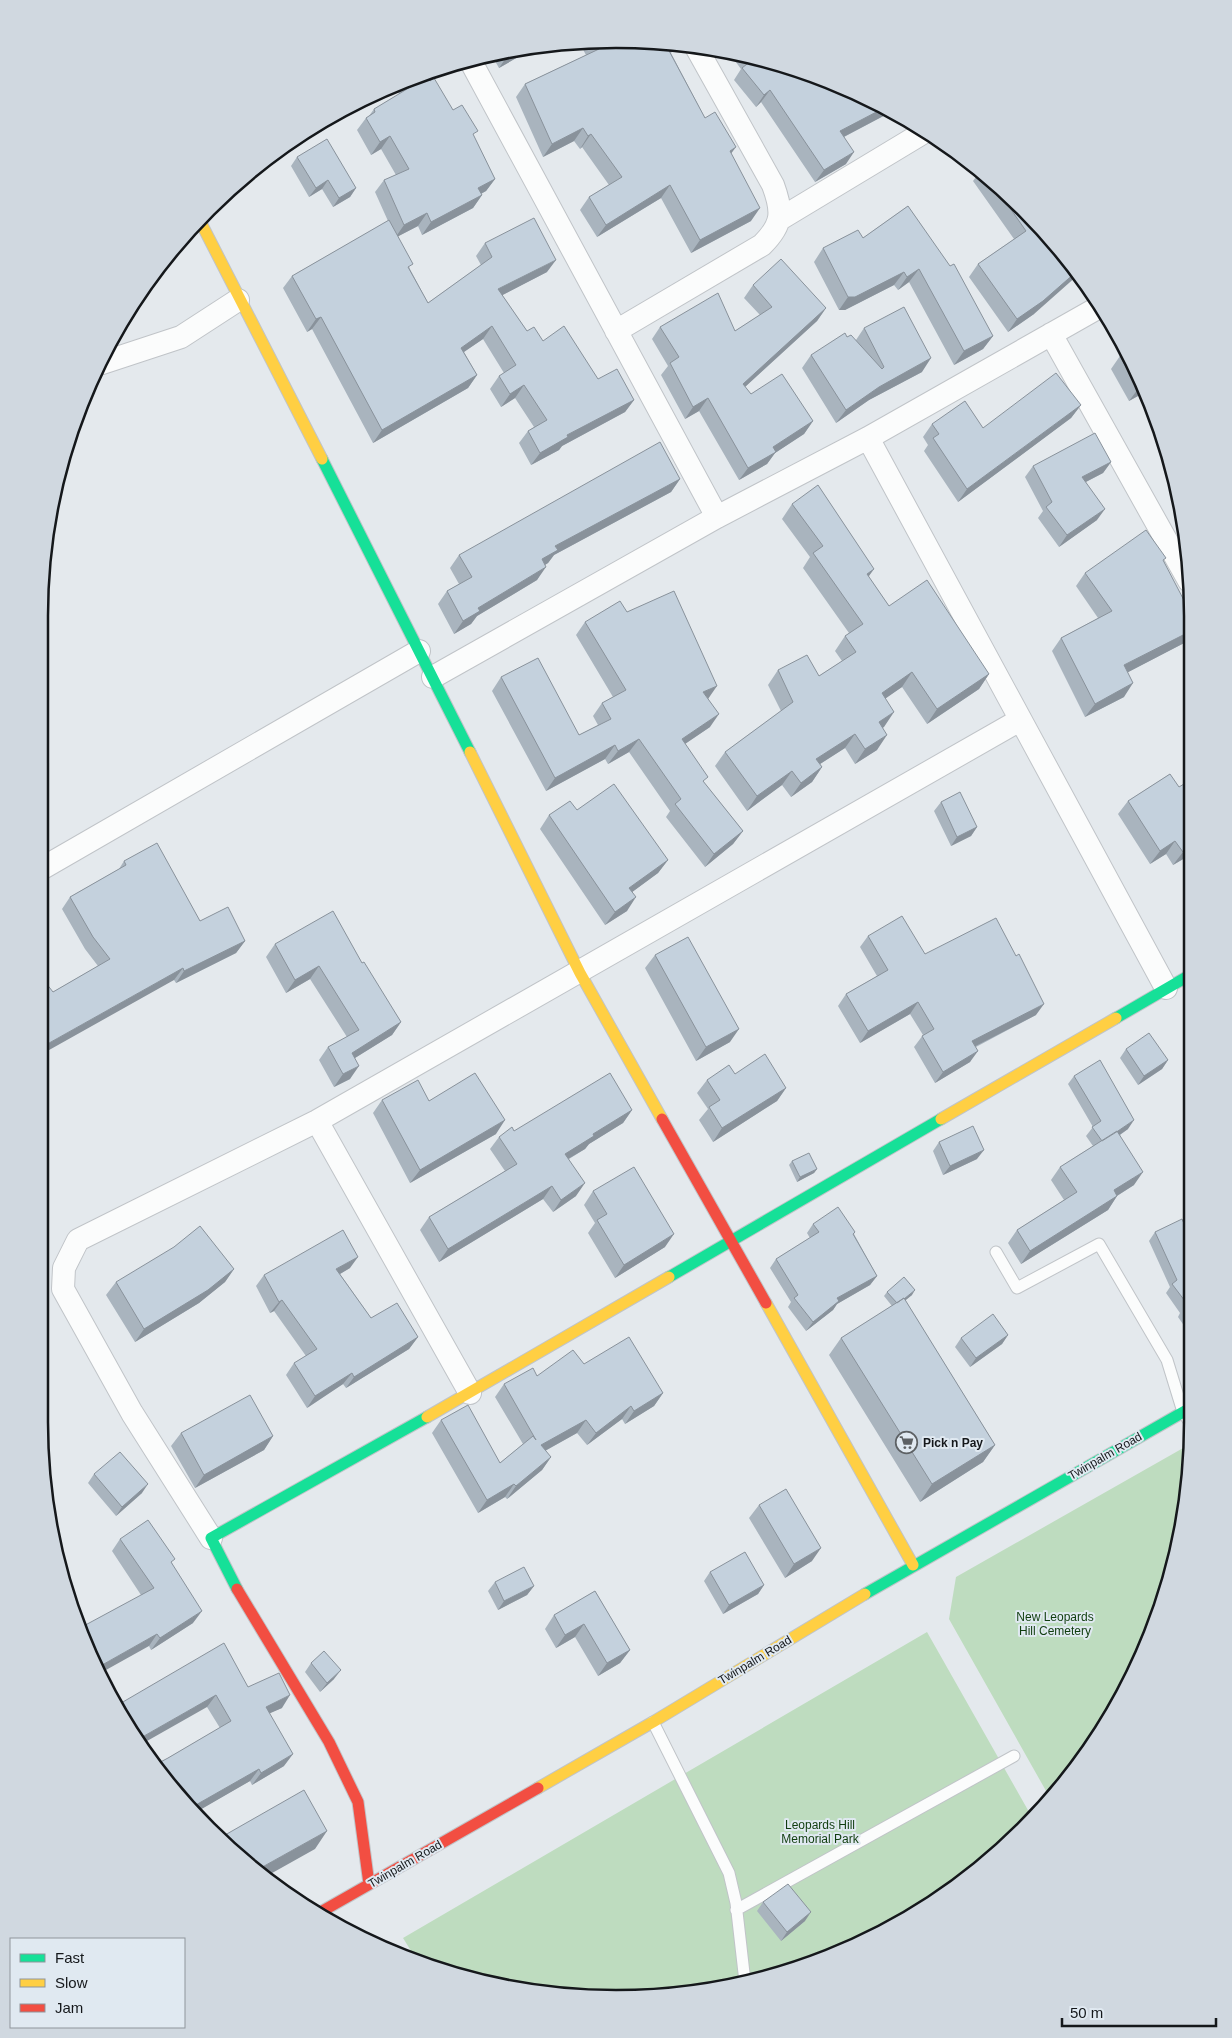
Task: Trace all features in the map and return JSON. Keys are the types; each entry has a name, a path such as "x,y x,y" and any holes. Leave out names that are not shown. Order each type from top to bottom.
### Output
{"street":[{"path":"616,331 762,245 773,234 780,219 780,202 773,184 700,54"},
{"path":"473,66 717,517"},
{"path":"780,219 918,135"},
{"path":"203,226 238,300 433,677 580,973 913,1565"},
{"path":"108,362 181,337 238,300"},
{"path":"433,677 717,517 868,438 1095,310"},
{"path":"1051,334 1182,571"},
{"path":"868,438 1166,988"},
{"path":"48,864 419,651"},
{"path":"370,1884 358,1802 329,1742 230,1577 211,1538 132,1413 63,1289 64,1268 78,1240 317,1122 1020,720"},
{"path":"211,1538 470,1393 733,1242 1184,978"},
{"path":"317,1122 470,1393"},
{"name":"Twinpalm Road","path":"326,1910 653,1722 913,1565 1184,1411"}],"lane":[{"path":"996,1252 1017,1288 1099,1244 1166,1360 1184,1402"},
{"path":"653,1722 729,1873 736,1910 744,1976"},
{"path":"736,1910 1014,1756"}],"green space":[{"name":"New Leopards Hill Cemetery","path":"1183,1448 1180,1496 1174,1533 1154,1605 1141,1640 1126,1673 1089,1738 1047,1792 949,1619 956,1577"},
{"name":"Leopards Hill Memorial Park","path":"927,1632 1029,1812 991,1849 962,1873 932,1895 900,1914 834,1947 799,1960 727,1980 653,1989 579,1989 542,1986 505,1980 433,1960 412,1952 403,1938"}],"building":[{"path":"599,49 669,50 705,118 715,112 736,147 730,151 760,208 700,240 670,185 606,225 589,197 622,177 591,134 588,136 583,128 552,144 525,84"},
{"path":"748,63 799,78 834,91 877,112 840,131 854,152 824,170 770,90 764,95 742,68"},
{"path":"434,78 453,110 462,105 478,131 473,134 495,179 478,188 482,195 431,222 427,213 404,225 384,180 409,169 390,136 380,142 366,118 375,112 374,109 412,86"},
{"path":"327,139 356,188 339,198 328,180 316,188 297,157"},
{"path":"1007,204 1043,241 1071,276 1043,301 1017,319 978,264 1026,231"},
{"path":"908,206 950,266 954,264 993,336 964,351 919,269 907,277 904,272 855,297 848,297 823,248 858,230 863,238"},
{"path":"534,218 556,260 498,289 527,331 534,327 543,341 564,326 598,379 617,369 634,400 567,435 568,437 540,453 528,431 547,420 524,385 510,394 499,376 516,365 492,326 461,348 477,375 382,430 321,317 316,319 292,276 389,220 413,264 408,267 428,303 492,257 485,243"},
{"path":"781,259 826,308 743,384 751,394 782,374 813,421 773,447 776,452 748,468 708,398 693,407 670,363 679,357 660,327 718,293 735,331 772,307 753,285"},
{"path":"904,307 931,358 879,387 846,410 811,355 845,333 847,337 851,335 882,369 884,367 864,328"},
{"path":"1120,356 1121,356 1131,377"},
{"path":"1056,373 1081,405 967,489 933,438 939,434 932,424 965,401 983,428"},
{"path":"1095,433 1111,462 1082,477 1105,509 1067,535 1046,507 1052,502 1033,466"},
{"path":"660,442 680,479 555,546 558,550 542,559 546,567 478,608 480,611 463,621 447,591 472,577 459,555"},
{"path":"818,485 874,569 867,574 889,606 927,580 989,674 937,709 912,672 882,693 894,712 879,722 887,735 865,749 855,734 816,759 822,767 801,783 792,771 757,796 725,752 793,702 778,670 807,655 819,676 856,652 845,636 863,624 813,553 823,546 792,504"},
{"path":"1146,530 1166,558 1163,560 1184,600 1184,635 1124,665 1133,683 1095,704 1061,638 1112,611 1085,573"},
{"path":"674,591 717,686 703,692 719,714 682,739 708,777 703,781 743,831 714,854 675,804 681,799 639,739 618,751 615,745 555,778 501,677 538,658 579,735 611,719 602,703 626,690 585,622 620,601 627,612"},
{"path":"1170,774 1179,787 1184,784 1184,851 1175,841 1160,851 1128,801"},
{"path":"614,784 668,860 629,888 636,897 615,912 549,815 570,801 577,810"},
{"path":"960,792 977,827 957,837 941,802"},
{"path":"157,843 200,921 228,907 245,941 184,971 183,968 48,1044 48,986 53,992 110,959 93,937 70,897 126,865 124,861"},
{"path":"333,911 362,963 364,962 401,1022 352,1053 359,1066 343,1074 328,1047 359,1030 319,966 295,980 275,944"},
{"path":"902,916 925,954 996,918 1016,956 1019,954 1044,1004 972,1041 978,1051 943,1072 922,1036 934,1029 918,1002 868,1031 846,994 888,970 868,936"},
{"path":"688,937 739,1029 706,1047 655,955"},
{"path":"1149,1033 1168,1060 1144,1076 1126,1049"},
{"path":"765,1054 786,1088 722,1128 709,1107 720,1100 707,1080 729,1065 735,1074"},
{"path":"1100,1060 1134,1120 1102,1141 1092,1127 1101,1121 1074,1076"},
{"path":"475,1073 505,1120 420,1170 382,1100 418,1080 429,1101"},
{"path":"610,1073 632,1110 565,1154 585,1183 561,1200 552,1186 448,1249 429,1217 517,1164 499,1137 512,1127 514,1131"},
{"path":"973,1126 984,1150 950,1166 939,1142"},
{"path":"1117,1131 1143,1172 1114,1190 1117,1196 1030,1251 1017,1230 1077,1192 1060,1167"},
{"path":"809,1153 817,1169 800,1177 792,1161"},
{"path":"634,1167 674,1234 624,1265 597,1220 607,1214 593,1191"},
{"path":"838,1207 855,1232 853,1234 877,1276 837,1298 839,1301 813,1322 794,1298 798,1295 776,1259 819,1232 813,1224"},
{"path":"1182,1219 1184,1224 1184,1300 1172,1284 1177,1280 1155,1232"},
{"path":"200,1226 234,1269 208,1290 144,1329 116,1282 174,1247"},
{"path":"343,1230 358,1257 336,1269 371,1318 397,1303 418,1337 354,1377 352,1373 315,1396 294,1363 317,1349 282,1300 279,1302 264,1275"},
{"path":"904,1277 915,1290 897,1303 887,1292"},
{"path":"904,1298 995,1445 932,1484 841,1338"},
{"path":"993,1314 1008,1335 976,1358 961,1338"},
{"path":"629,1337 663,1393 634,1411 631,1406 596,1433 586,1420 541,1445 551,1457 516,1486 514,1484 487,1500 441,1420 468,1405 500,1463 533,1436 536,1440 504,1384 533,1368 537,1376 573,1350 584,1364"},
{"path":"250,1395 273,1436 204,1475 181,1433"},
{"path":"120,1452 148,1484 122,1507 94,1474"},
{"path":"786,1489 821,1548 794,1564 759,1505"},
{"path":"148,1520 175,1559 171,1562 202,1611 160,1638 157,1634 102,1665 85,1625 154,1588 120,1539"},
{"path":"745,1552 764,1585 729,1605 710,1572"},
{"path":"524,1567 534,1586 504,1601 495,1582"},
{"path":"595,1591 630,1650 607,1663 584,1624 565,1635 554,1615"},
{"path":"224,1643 248,1687 279,1673 290,1695 266,1707 293,1754 261,1773 259,1769 196,1805 161,1762 231,1721 216,1695 142,1737 122,1702"},
{"path":"324,1651 341,1670 327,1683 311,1663"},
{"path":"304,1790 327,1831 263,1867 226,1835"},
{"path":"788,1884 811,1912 787,1932 763,1902"}],"traffic: fast":[{"path":"322,459 470,752"},
{"path":"1116,1018 1184,978"},
{"path":"669,1277 941,1119"},
{"path":"865,1594 1184,1412"},
{"path":"237,1589 211,1538 427,1417"}],"traffic: slow":[{"path":"203,226 322,459"},
{"path":"470,752 580,973 662,1119"},
{"path":"941,1119 1116,1018"},
{"path":"427,1417 669,1277"},
{"path":"766,1303 913,1565"},
{"path":"538,1788 653,1722 865,1594"}],"traffic: jam":[{"path":"662,1119 766,1303"},
{"path":"237,1589 329,1742 358,1802 369,1884"},
{"path":"325,1910 538,1788"}],"place":[{"name":"Pick n Pay","path":"907,1443"}]}
